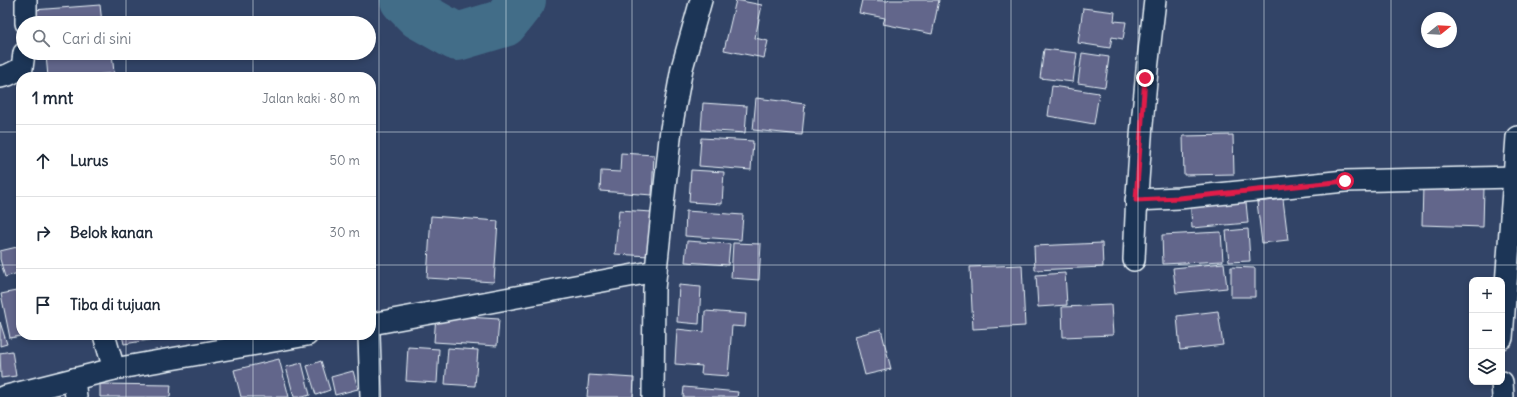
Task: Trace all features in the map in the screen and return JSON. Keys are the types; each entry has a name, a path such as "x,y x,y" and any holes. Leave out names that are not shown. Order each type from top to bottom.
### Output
{"street":[{"path":"26,0 26,16"},
{"path":"653,397 654,289 671,129 682,68 701,0"},
{"path":"1134,260 1136,200 1145,78 1155,0"},
{"path":"0,77 8,76 23,66"},
{"path":"1505,323 1511,293 1517,137"},
{"path":"1136,200 1179,198 1345,181 1515,177"},
{"path":"376,323 656,271"},
{"path":"105,340 114,369"},
{"path":"3,397 75,388 114,369 279,340"},
{"path":"369,340 371,397"},
{"path":"1502,385 1503,397"}],"building":[{"path":"736,0 762,5 755,38 768,41 764,58 724,50"},
{"path":"862,0 939,0 932,34 883,24 885,18 859,13"},
{"path":"100,5 101,16 33,16 33,10"},
{"path":"1083,8 1115,12 1114,21 1126,22 1123,39 1112,37 1110,48 1078,43"},
{"path":"1044,49 1077,53 1073,82 1040,78"},
{"path":"1082,53 1109,57 1105,87 1078,83"},
{"path":"46,60 113,60 114,72 48,72"},
{"path":"1052,86 1099,93 1094,124 1048,116"},
{"path":"756,98 805,104 802,135 753,130"},
{"path":"703,103 747,106 745,133 701,130"},
{"path":"1233,135 1234,174 1184,175 1183,136"},
{"path":"701,138 753,141 751,170 699,166"},
{"path":"621,153 654,155 652,195 600,191 601,171 620,172"},
{"path":"691,170 724,172 722,204 689,202"},
{"path":"1423,185 1484,187 1483,227 1422,225"},
{"path":"1245,192 1248,223 1192,228 1190,197"},
{"path":"1283,199 1288,240 1262,243 1257,202"},
{"path":"619,210 652,212 649,256 615,254"},
{"path":"686,211 743,215 741,240 685,236"},
{"path":"431,216 498,221 494,282 427,278"},
{"path":"1248,229 1250,261 1229,262 1226,231"},
{"path":"1221,232 1223,261 1163,264 1162,235"},
{"path":"687,241 730,244 728,265 685,262"},
{"path":"733,243 761,244 759,280 731,278"},
{"path":"1102,243 1103,267 1035,270 1034,246"},
{"path":"16,247 16,274 5,277 0,259 0,251"},
{"path":"1224,263 1227,288 1176,293 1173,268"},
{"path":"1022,265 1025,326 973,329 970,267"},
{"path":"1231,267 1255,268 1255,297 1231,297"},
{"path":"1065,273 1067,305 1038,307 1036,275"},
{"path":"679,285 701,287 699,324 677,322"},
{"path":"16,291 16,337 10,338 1,294"},
{"path":"1111,305 1113,335 1063,337 1062,307"},
{"path":"705,311 746,314 745,327 732,326 728,376 701,374 702,366 675,364 677,329 704,332"},
{"path":"1218,311 1223,345 1180,350 1177,316"},
{"path":"436,315 499,319 497,346 434,342"},
{"path":"0,322 7,344 0,346"},
{"path":"881,329 891,369 865,375 855,336"},
{"path":"123,340 149,340 124,344"},
{"path":"408,347 439,349 437,383 406,381"},
{"path":"448,348 478,350 475,386 445,384"},
{"path":"12,351 16,376 1,378 0,353"},
{"path":"279,359 289,397 241,397 234,370"},
{"path":"321,361 330,390 316,395 307,366"},
{"path":"302,363 310,395 294,397 286,367"},
{"path":"353,371 358,389 335,395 331,377"},
{"path":"589,375 634,378 633,397 587,397"},
{"path":"100,384 171,385 170,397 100,397"},
{"path":"684,387 738,392 737,397 683,397"}],"waterway":[{"path":"404,0 420,16 457,37 504,23 522,0"}],"route":[{"path":"1145,78 1136,200 1179,198 1345,181"}]}
